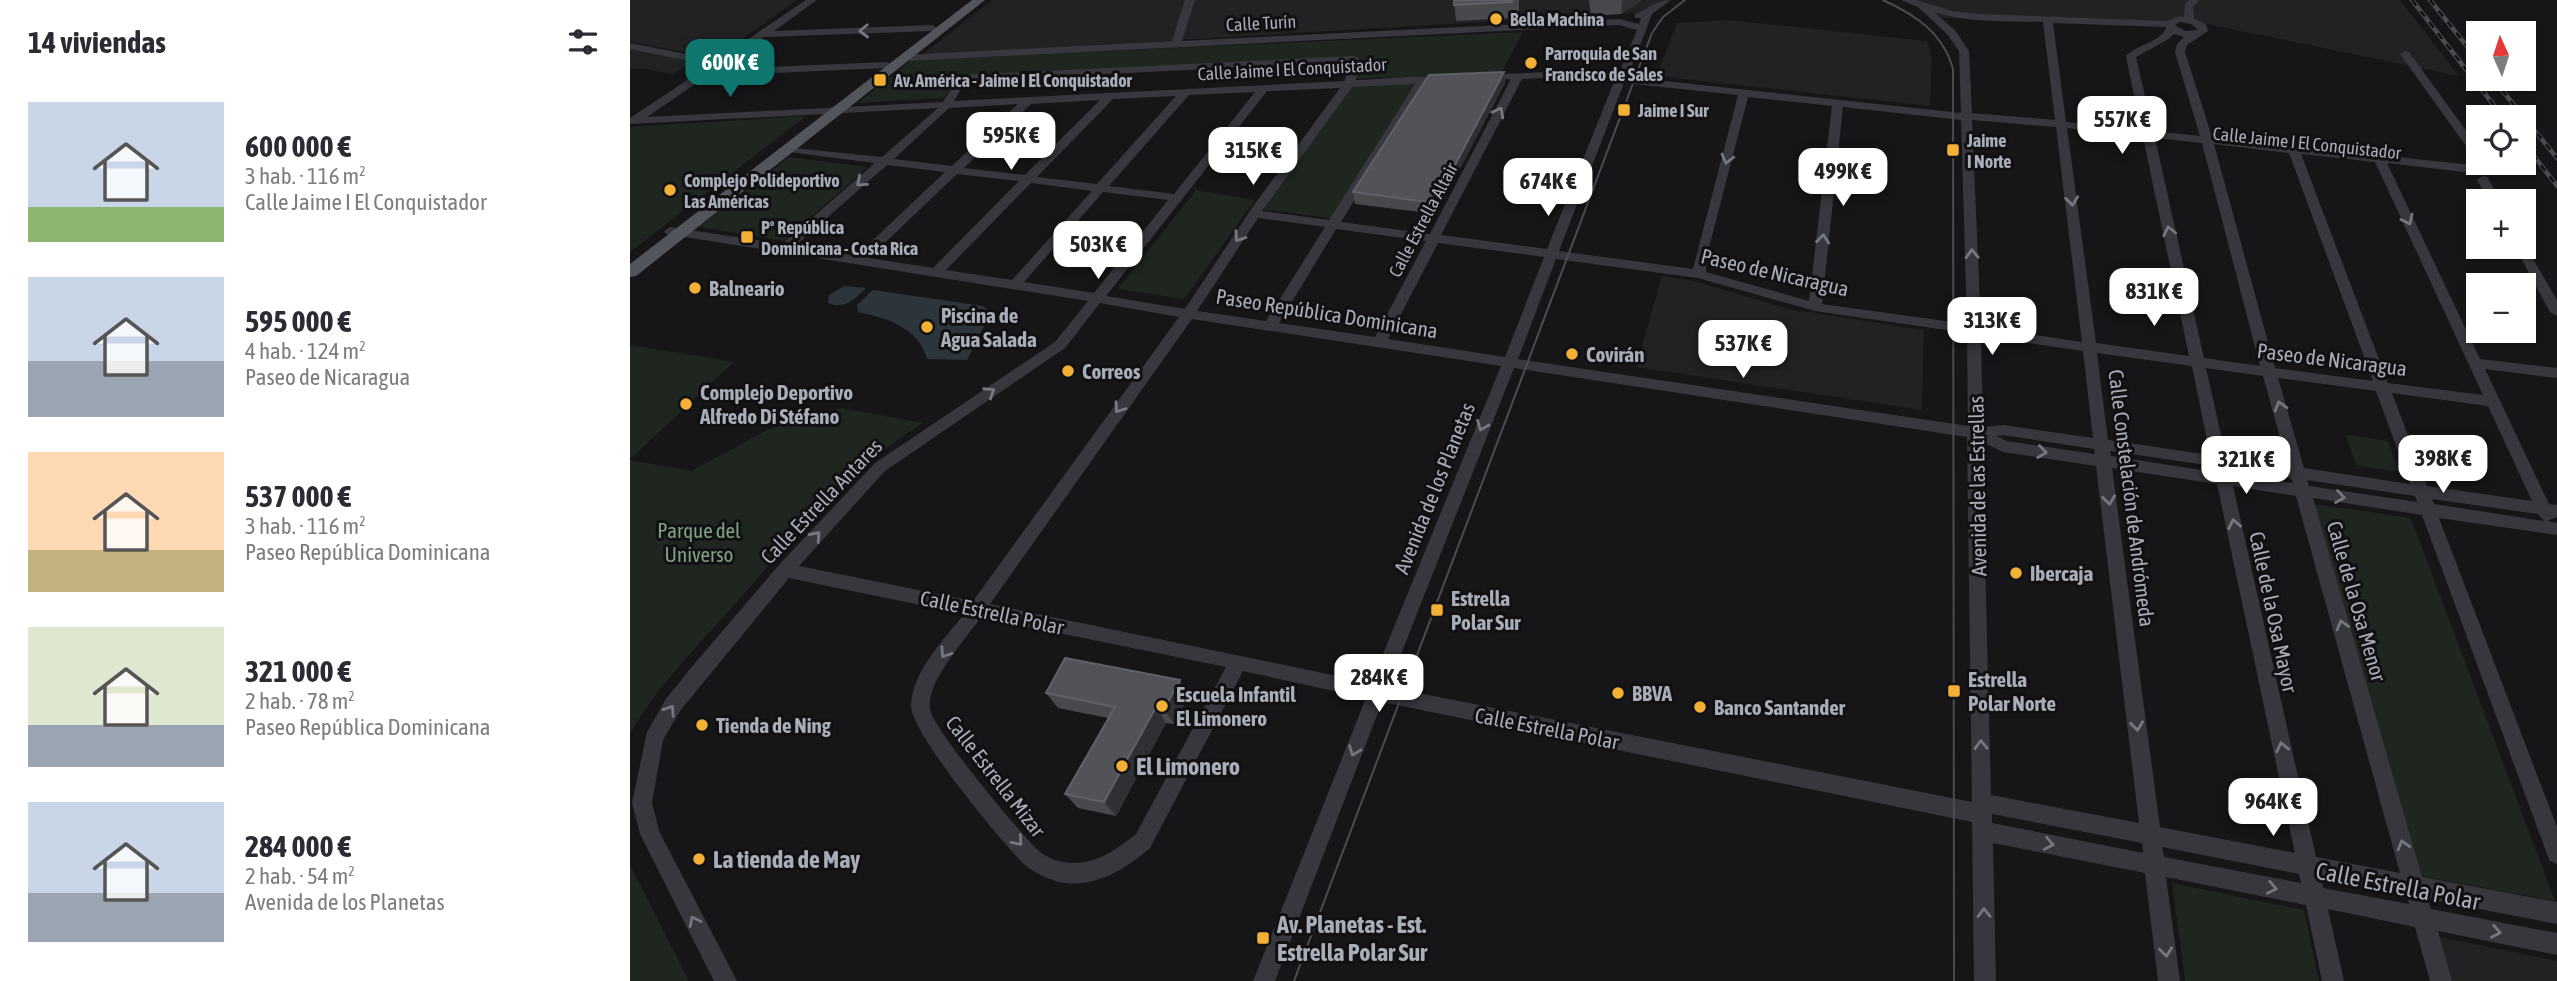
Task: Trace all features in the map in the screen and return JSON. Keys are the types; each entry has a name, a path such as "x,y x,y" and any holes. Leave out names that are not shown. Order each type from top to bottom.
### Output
{"main road":[{"path":"630,263 789,149 887,65 969,0"},
{"path":"630,272 676,232 979,0"}],"street":[{"path":"632,121 811,0"},
{"path":"1176,45 1190,0"},
{"name":"Calle Turín","path":"905,58 1619,22 1648,13 1665,0"},
{"path":"1906,0 1923,7 1979,17 2171,27 2175,19 2190,27"},
{"path":"2190,27 2188,6 2194,0"},
{"name":"Avenida de las Estrellas","path":"1923,7 1951,32 1964,51 1976,414 1984,981"},
{"name":"Avenida de los Planetas","path":"1264,981 1609,105 1622,80 1648,13"},
{"path":"1951,32 1959,22 1979,17"},
{"name":"Calle Constelación de Andrómeda","path":"2048,20 2169,981"},
{"name":"Calle Turín","path":"1619,22 1642,29"},
{"name":"Calle de la Osa Mayor","path":"2171,27 2171,33 2137,50 2132,56 2333,981"},
{"name":"Calle de la Osa Menor","path":"2190,27 2180,52 2441,981"},
{"path":"761,34 933,28"},
{"path":"630,46 718,63"},
{"path":"2405,54 2466,138"},
{"path":"784,249 885,162 948,103 963,78 1354,59 1350,82"},
{"path":"1260,87 1261,64"},
{"path":"703,73 887,65"},
{"path":"1044,99 1055,74"},
{"name":"Calle Jaime I El Conquistador","path":"1476,78 1547,75 1622,80 2466,171"},
{"name":"Calle Estrella Altair","path":"1379,343 1518,76"},
{"name":"Calle Jaime I El Conquistador","path":"632,121 1463,78"},
{"path":"1270,326 1423,79"},
{"name":"Calle Estrella Mizar","path":"1238,662 1143,841 1120,860 1101,869 1076,874 1056,871 1034,860 968,783 925,723 920,707 926,680 1189,313 1257,211 1350,82"},
{"name":"Calle Estrella Antares","path":"726,981 650,834 642,803 654,738 673,705 785,570 861,486 893,456 1060,345 1178,198 1260,87"},
{"path":"1015,284 1186,92"},
{"path":"1699,271 1744,93"},
{"path":"936,272 1110,96"},
{"path":"859,260 1030,99"},
{"path":"1815,304 1838,104"},
{"path":"789,149 1178,198"},
{"path":"2295,154 2557,854"},
{"path":"2381,164 2490,397 2550,510 2555,532"},
{"name":"Paseo de Nicaragua","path":"1257,211 1699,271 1815,304 2490,397"},
{"name":"Paseo República Dominicana","path":"676,232 1508,363 1975,432 2003,446 2220,462 2550,510"},
{"path":"2528,259 2557,312"},
{"path":"2475,363 2557,373"},
{"name":"Paseo República Dominicana","path":"2103,453 2224,479 2555,532"},
{"name":"Calle Estrella Polar","path":"785,570 1982,816 2155,865 2557,944"},
{"name":"Calle Estrella Polar","path":"1982,816 2151,835 2557,914"}],"shaded area":[{"path":"630,0 797,0 716,58 630,42"},
{"path":"992,0 1672,0 1655,12 922,55"},
{"path":"1902,0 2400,0 2459,76 2198,22 1942,18"},
{"path":"1729,20 1927,41 1932,59 1930,106 1657,76 1677,23"},
{"path":"630,48 696,60 673,74 630,69"},
{"path":"1662,276 1694,281 1789,309 1924,330 1922,410 1636,367"},
{"path":"844,286 866,288 845,304 828,303 829,295"},
{"path":"873,290 983,306 989,311 989,316 967,360 927,359 917,339 909,332 890,321 858,312 857,305"},
{"path":"2436,936 2557,961 2557,981 2449,981"}],"green space":[{"path":"1523,32 1502,72 1354,79 1357,57 957,78 944,98 858,103 911,60"},
{"path":"1423,80 1335,219 1263,209 1350,82"},
{"name":"Complejo Polideportivo Las Américas","path":"806,116 630,252 630,127"},
{"path":"789,157 868,167 784,241 699,227"},
{"path":"1196,190 1255,200 1184,299 1118,289"},
{"path":"630,345 734,362 630,459"},
{"name":"Parque del Universo","path":"841,408 923,423 870,462 822,507 679,667 630,734 630,460 691,471 769,429"},
{"path":"2346,435 2388,441 2399,472 2356,465"},
{"path":"2313,504 2411,518 2555,901 2420,876"},
{"path":"630,865 689,981 630,981"},
{"path":"2172,883 2304,910 2319,981 2185,981"}],"building":[{"path":"1454,0 1512,0 1512,2 1454,5"},
{"path":"1504,72 1435,203 1353,192 1429,75"},
{"path":"1065,658 1180,680 1164,709 1156,707 1104,802 1065,794 1115,707 1046,693"}],"tram line":[{"path":"1294,981 1652,33 1663,17 1685,0"},
{"path":"1883,0 1927,27 1942,45 1953,69 1954,981"}],"railway":[{"path":"2412,0 2494,105"},
{"path":"2430,0 2466,45"},
{"path":"2503,91 2557,158"},
{"path":"2536,159 2557,186"}],"place":[{"name":"Bella Machina","path":"1496,19"},
{"name":"Parroquia de San Francisco de Sales","path":"1531,63"},
{"name":"Av. América - Jaime I El Conquistador","path":"880,80"},
{"name":"Jaime I Sur","path":"1624,110"},
{"name":"Jaime I Norte","path":"1953,150"},
{"name":"Complejo Polideportivo Las Américas","path":"670,190"},
{"name":"Pº República Dominicana - Costa Rica","path":"747,237"},
{"name":"Balneario","path":"695,288"},
{"name":"Piscina de Agua Salada","path":"927,327"},
{"name":"Covirán","path":"1572,354"},
{"name":"Correos","path":"1068,371"},
{"name":"Complejo Deportivo Alfredo Di Stéfano","path":"686,404"},
{"name":"Ibercaja","path":"2016,573"},
{"name":"Estrella Polar Sur","path":"1437,610"},
{"name":"Estrella Polar Norte","path":"1954,691"},
{"name":"BBVA","path":"1618,693"},
{"name":"Escuela Infantil El Limonero","path":"1162,706"},
{"name":"Banco Santander","path":"1700,707"},
{"name":"Tienda de Ning","path":"702,725"},
{"name":"El Limonero","path":"1122,766"},
{"name":"La tienda de May","path":"699,859"},
{"name":"Av. Planetas - Est. Estrella Polar Sur","path":"1263,938"}]}
